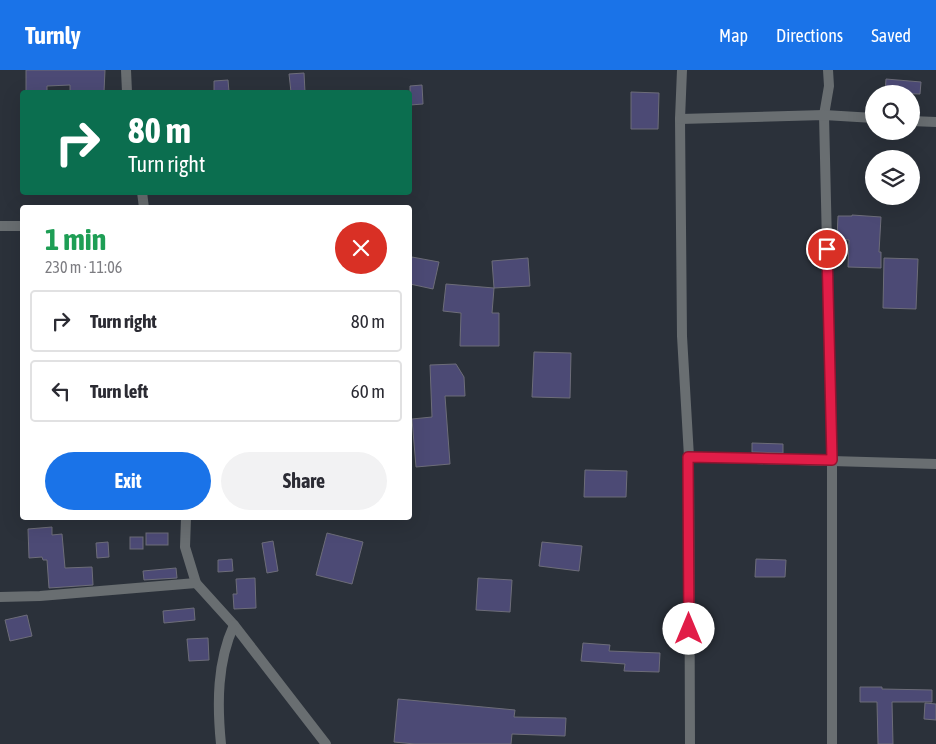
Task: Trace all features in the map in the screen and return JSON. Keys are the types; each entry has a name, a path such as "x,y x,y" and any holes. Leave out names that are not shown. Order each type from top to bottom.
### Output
{"street":[{"path":"126,70 127,90"},
{"path":"682,70 680,119 682,336 688,457 690,744"},
{"path":"828,70 829,86 824,115 832,460 832,744"},
{"path":"680,119 824,115 865,117"},
{"path":"920,121 936,122"},
{"path":"0,226 20,226"},
{"path":"688,457 936,464"},
{"path":"186,520 185,547 196,584 234,625 326,744"},
{"path":"0,597 40,596 196,584"},
{"path":"221,744 219,725 220,675 227,640 234,625"}],"building":[{"path":"26,70 105,70 104,90 70,90 70,85 47,86 47,90 26,90"},
{"path":"304,73 305,90 291,90 289,74"},
{"path":"886,79 921,82 920,94 920,85 886,85"},
{"path":"228,80 229,90 214,90 214,81"},
{"path":"422,85 423,104 412,105 412,90 410,90 410,86"},
{"path":"631,92 659,93 658,129 631,129"},
{"path":"838,216 881,217 879,252 881,252 881,268 848,267 849,240 837,239"},
{"path":"412,257 439,262 433,289 412,284"},
{"path":"528,258 530,286 494,288 492,261"},
{"path":"884,258 918,259 916,309 883,308"},
{"path":"446,284 494,288 492,313 499,313 499,346 460,346 461,313 443,311"},
{"path":"534,352 571,353 570,398 532,397"},
{"path":"456,364 464,377 465,396 445,396 450,464 416,467 412,419 432,417 430,365"},
{"path":"752,443 783,444 783,453 752,452"},
{"path":"585,470 627,471 626,497 584,497"},
{"path":"52,527 52,535 62,534 65,568 92,567 93,585 49,588 47,560 43,560 42,557 29,558 28,529"},
{"path":"146,533 168,533 168,545 146,545"},
{"path":"327,533 363,542 352,584 316,575"},
{"path":"130,537 143,537 143,549 130,549"},
{"path":"273,541 278,571 267,573 262,543"},
{"path":"108,542 109,557 97,558 96,543"},
{"path":"542,542 582,546 579,571 539,566"},
{"path":"232,559 233,571 218,572 218,560"},
{"path":"756,559 786,560 785,577 755,577"},
{"path":"176,568 177,578 144,580 143,571"},
{"path":"255,578 256,608 234,609 233,594 237,594 236,579"},
{"path":"478,578 512,580 510,612 476,610"},
{"path":"194,608 195,620 164,623 163,611"},
{"path":"27,615 32,636 10,641 5,620"},
{"path":"208,638 209,660 189,661 187,639"},
{"path":"583,643 610,645 609,651 660,653 659,672 624,671 625,664 581,661"},
{"path":"860,687 932,690 932,702 892,702 893,744 878,744 877,702 860,702"},
{"path":"398,699 515,710 514,717 566,718 565,736 512,734 511,744 415,744 394,742"},
{"path":"925,703 936,704 936,720 924,719"}],"route":[{"path":"689,629 688,457 832,460 827,249"}]}
